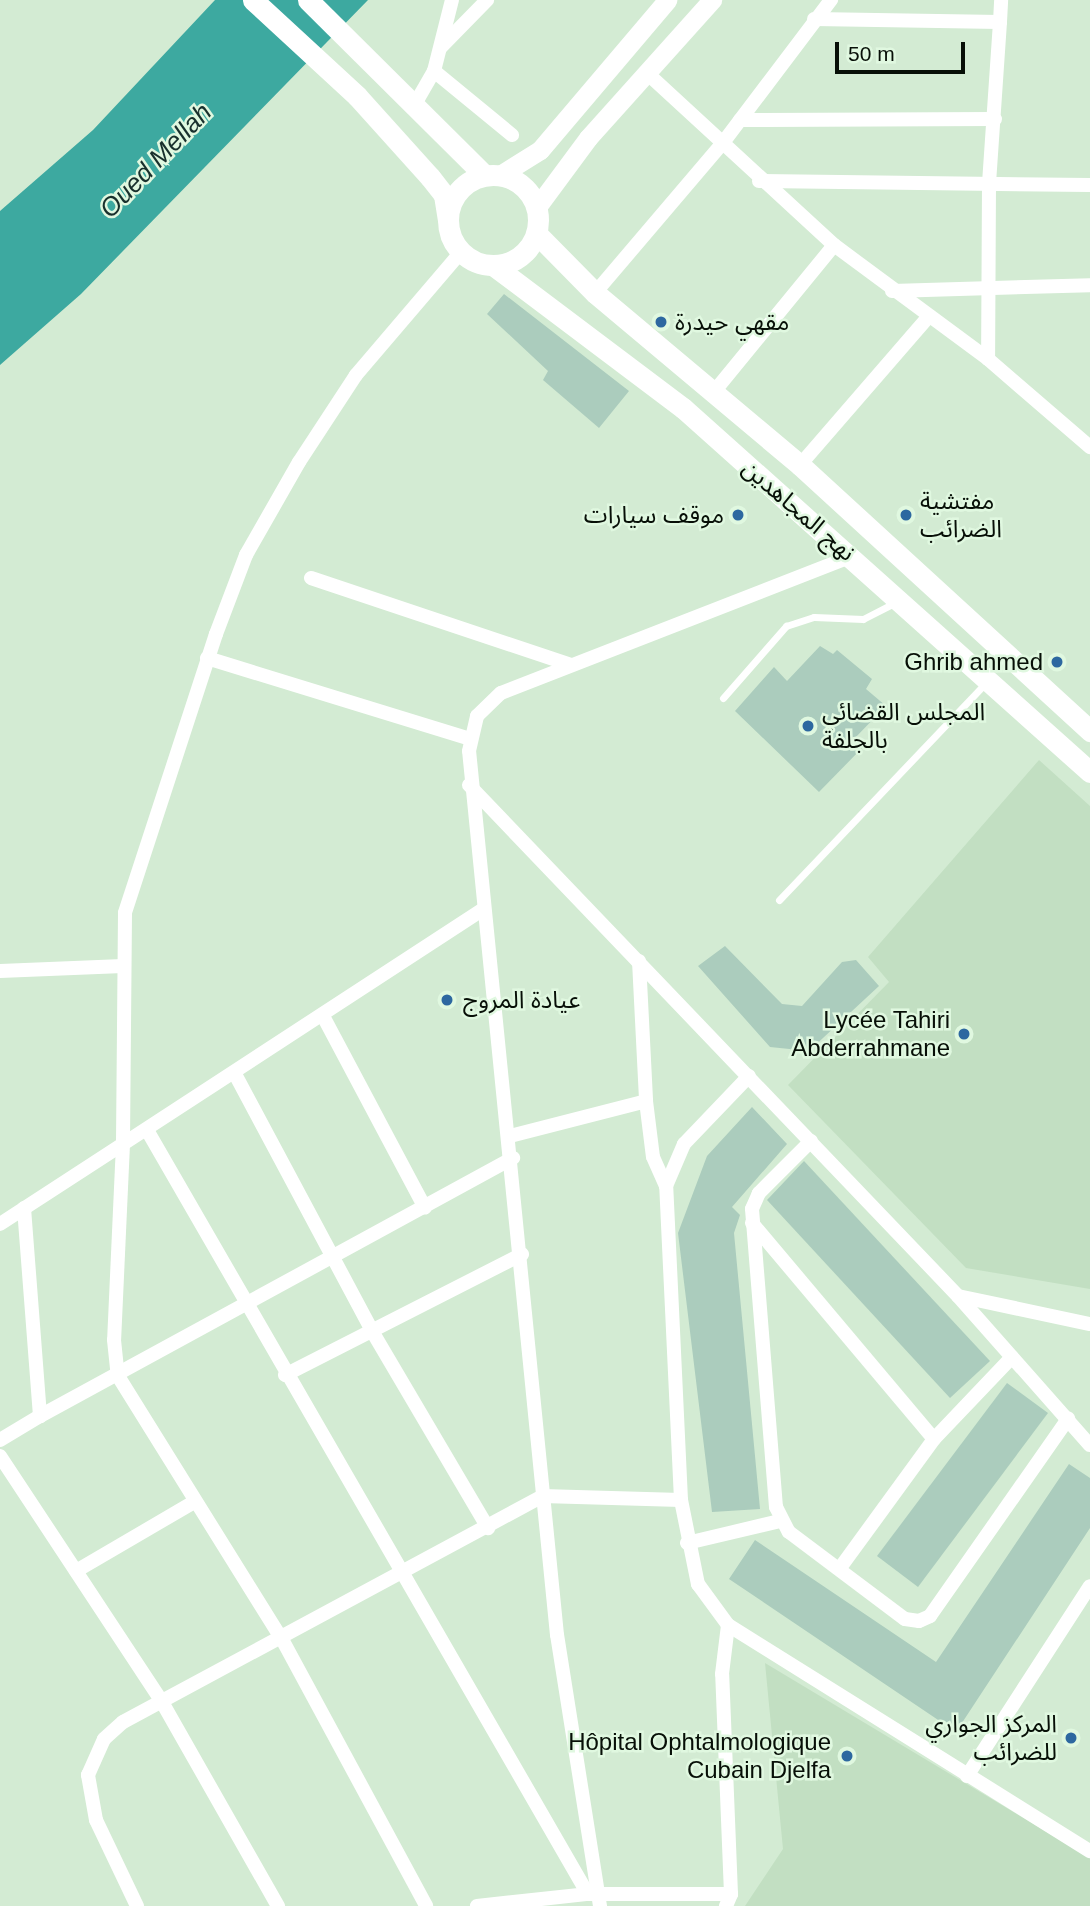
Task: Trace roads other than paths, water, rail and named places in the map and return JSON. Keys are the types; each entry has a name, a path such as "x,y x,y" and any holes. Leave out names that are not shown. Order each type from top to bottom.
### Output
{"main road":[{"path":"253,0 357,96 444,195 448,219 461,252 493,265 520,256 537,234 537,207 523,186 492,175 308,0"},
{"path":"448,219 458,191 492,175"},
{"name":"نهج المجاهدين","path":"537,234 595,293 800,465 1090,731"},
{"name":"نهج المجاهدين","path":"493,265 614,351 991,678 1090,772"}],"street":[{"path":"415,104 434,71 452,0"},
{"path":"440,48 488,0"},
{"path":"492,175 540,150 667,0"},
{"path":"537,207 588,138 712,0"},
{"path":"595,293 722,144 831,0"},
{"path":"988,359 989,184 995,119 1000,0"},
{"path":"814,19 1000,22"},
{"path":"434,71 512,135"},
{"path":"648,74 759,181 834,245 892,291 988,359 1090,447"},
{"path":"740,120 995,119"},
{"path":"759,181 1090,185"},
{"path":"713,393 834,245"},
{"path":"426,1906 283,1640 194,1502 118,1376 114,1340 123,1144 125,913 207,658 246,555 299,462 356,375 461,252"},
{"path":"892,291 1090,285"},
{"path":"800,465 928,317"},
{"path":"595,1899 571,1742 542,1496 513,1158 469,785 471,739 477,716 501,693 852,556"},
{"path":"311,578 570,665"},
{"path":"207,658 471,739"},
{"path":"469,785 958,1296 1090,1445"},
{"path":"0,1224 235,1074 484,909"},
{"path":"639,961 646,1101 653,1157 666,1186 681,1500 687,1544 698,1584 728,1625 1090,1851"},
{"path":"0,971 123,966"},
{"path":"323,1016 425,1208"},
{"path":"235,1074 372,1331 488,1528"},
{"path":"666,1186 684,1144 749,1076"},
{"path":"510,1136 646,1101"},
{"path":"147,1130 245,1306 402,1576 595,1899"},
{"path":"811,1141 754,1199 751,1223 780,1521 905,1619 930,1616 1068,1419"},
{"path":"0,1440 334,1259 513,1158"},
{"path":"24,1208 40,1416"},
{"path":"751,1223 934,1438"},
{"path":"285,1375 522,1254"},
{"path":"958,1296 1090,1324"},
{"path":"840,1568 934,1438 1012,1357"},
{"path":"0,1457 162,1702 278,1906"},
{"path":"137,1906 96,1820 88,1775 104,1739 162,1702 402,1576 542,1496 681,1500"},
{"path":"76,1571 194,1502"},
{"path":"687,1544 780,1521"},
{"path":"967,1776 1090,1586"},
{"path":"477,1906 595,1899 729,1900 722,1674 728,1625"}],"lane":[{"path":"723,698 786,626 814,617 863,619 899,600"},
{"path":"779,900 991,678"}],"water":[{"name":"Oued Mellah","path":"215,0 368,0 81,294 0,365 0,211 93,130"}],"place":[{"name":"مقهي حيدرة","path":"661,322"},
{"name":"موقف سيارات","path":"738,515"},
{"name":"مفتشية الضرائب","path":"906,515"},
{"name":"Ghrib ahmed","path":"1057,662"},
{"name":"المجلس القضائي بالجلفة","path":"808,726"},
{"name":"عيادة المروج","path":"447,1000"},
{"name":"Lycée Tahiri Abderrahmane","path":"964,1034"},
{"name":"المركز الجواري للضرائب","path":"1071,1738"},
{"name":"Hôpital Ophtalmologique Cubain Djelfa","path":"847,1756"}]}
